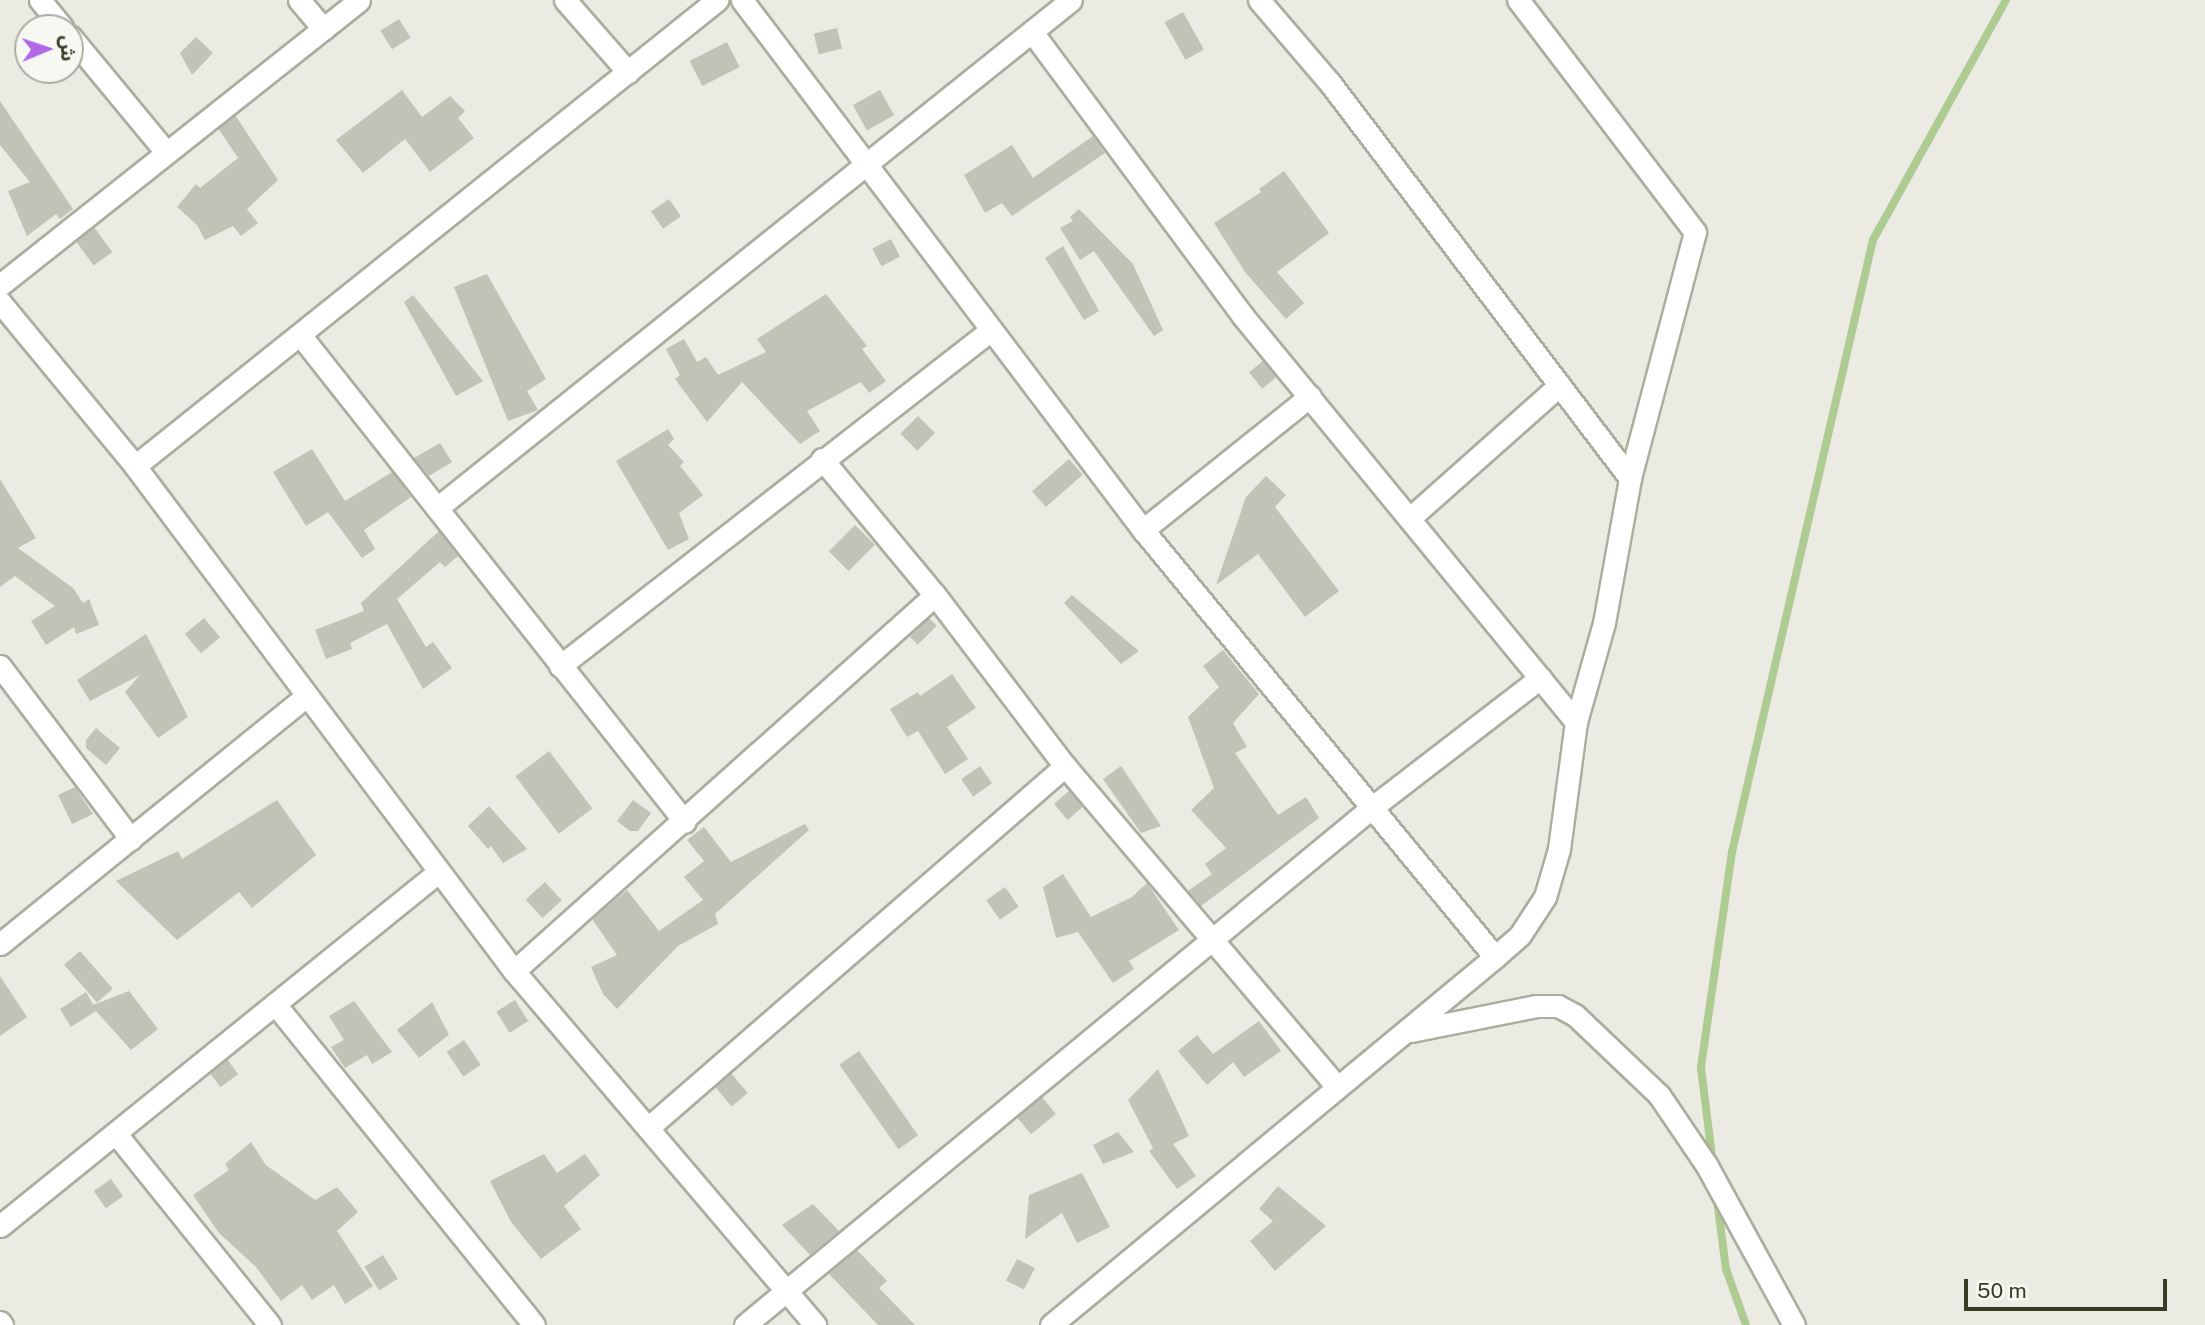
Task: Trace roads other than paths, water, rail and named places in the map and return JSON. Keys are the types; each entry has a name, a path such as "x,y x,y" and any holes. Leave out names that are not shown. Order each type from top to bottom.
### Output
{"street":[{"path":"40,0 52,14"},
{"path":"299,0 323,29"},
{"path":"0,285 359,0"},
{"path":"565,0 628,72"},
{"path":"135,466 301,336 717,0"},
{"path":"742,0 1143,530 1370,809 1495,957"},
{"path":"437,508 1071,0"},
{"path":"1259,0 1331,83 1630,478"},
{"path":"1051,1325 1495,957 1520,935 1545,897 1559,849 1576,722 1604,623 1630,478 1695,232 1518,0"},
{"path":"1032,32 1242,316 1576,722"},
{"path":"84,53 166,152"},
{"path":"0,302 135,466 437,873 514,971 649,1127 785,1295 815,1325"},
{"path":"560,666 822,459 991,330"},
{"path":"301,336 685,822"},
{"path":"1410,518 1560,385"},
{"path":"1143,530 1310,396"},
{"path":"822,459 935,595 1065,766 1337,1087"},
{"path":"514,971 685,822 935,595"},
{"path":"0,666 131,839"},
{"path":"745,1325 785,1295 1370,809 1540,678"},
{"path":"0,944 305,697"},
{"path":"649,1127 1065,766"},
{"path":"0,1226 117,1135 437,873"},
{"path":"275,1004 534,1325"},
{"path":"1409,1031 1536,1006 1558,1006 1575,1015 1659,1095 1707,1166 1794,1325"},
{"path":"117,1135 270,1325"}],"waterway":[{"path":"1713,1165 1701,1067 1732,852 1873,240 2006,0"},
{"path":"1717,1199 1726,1269 1746,1325"}]}
